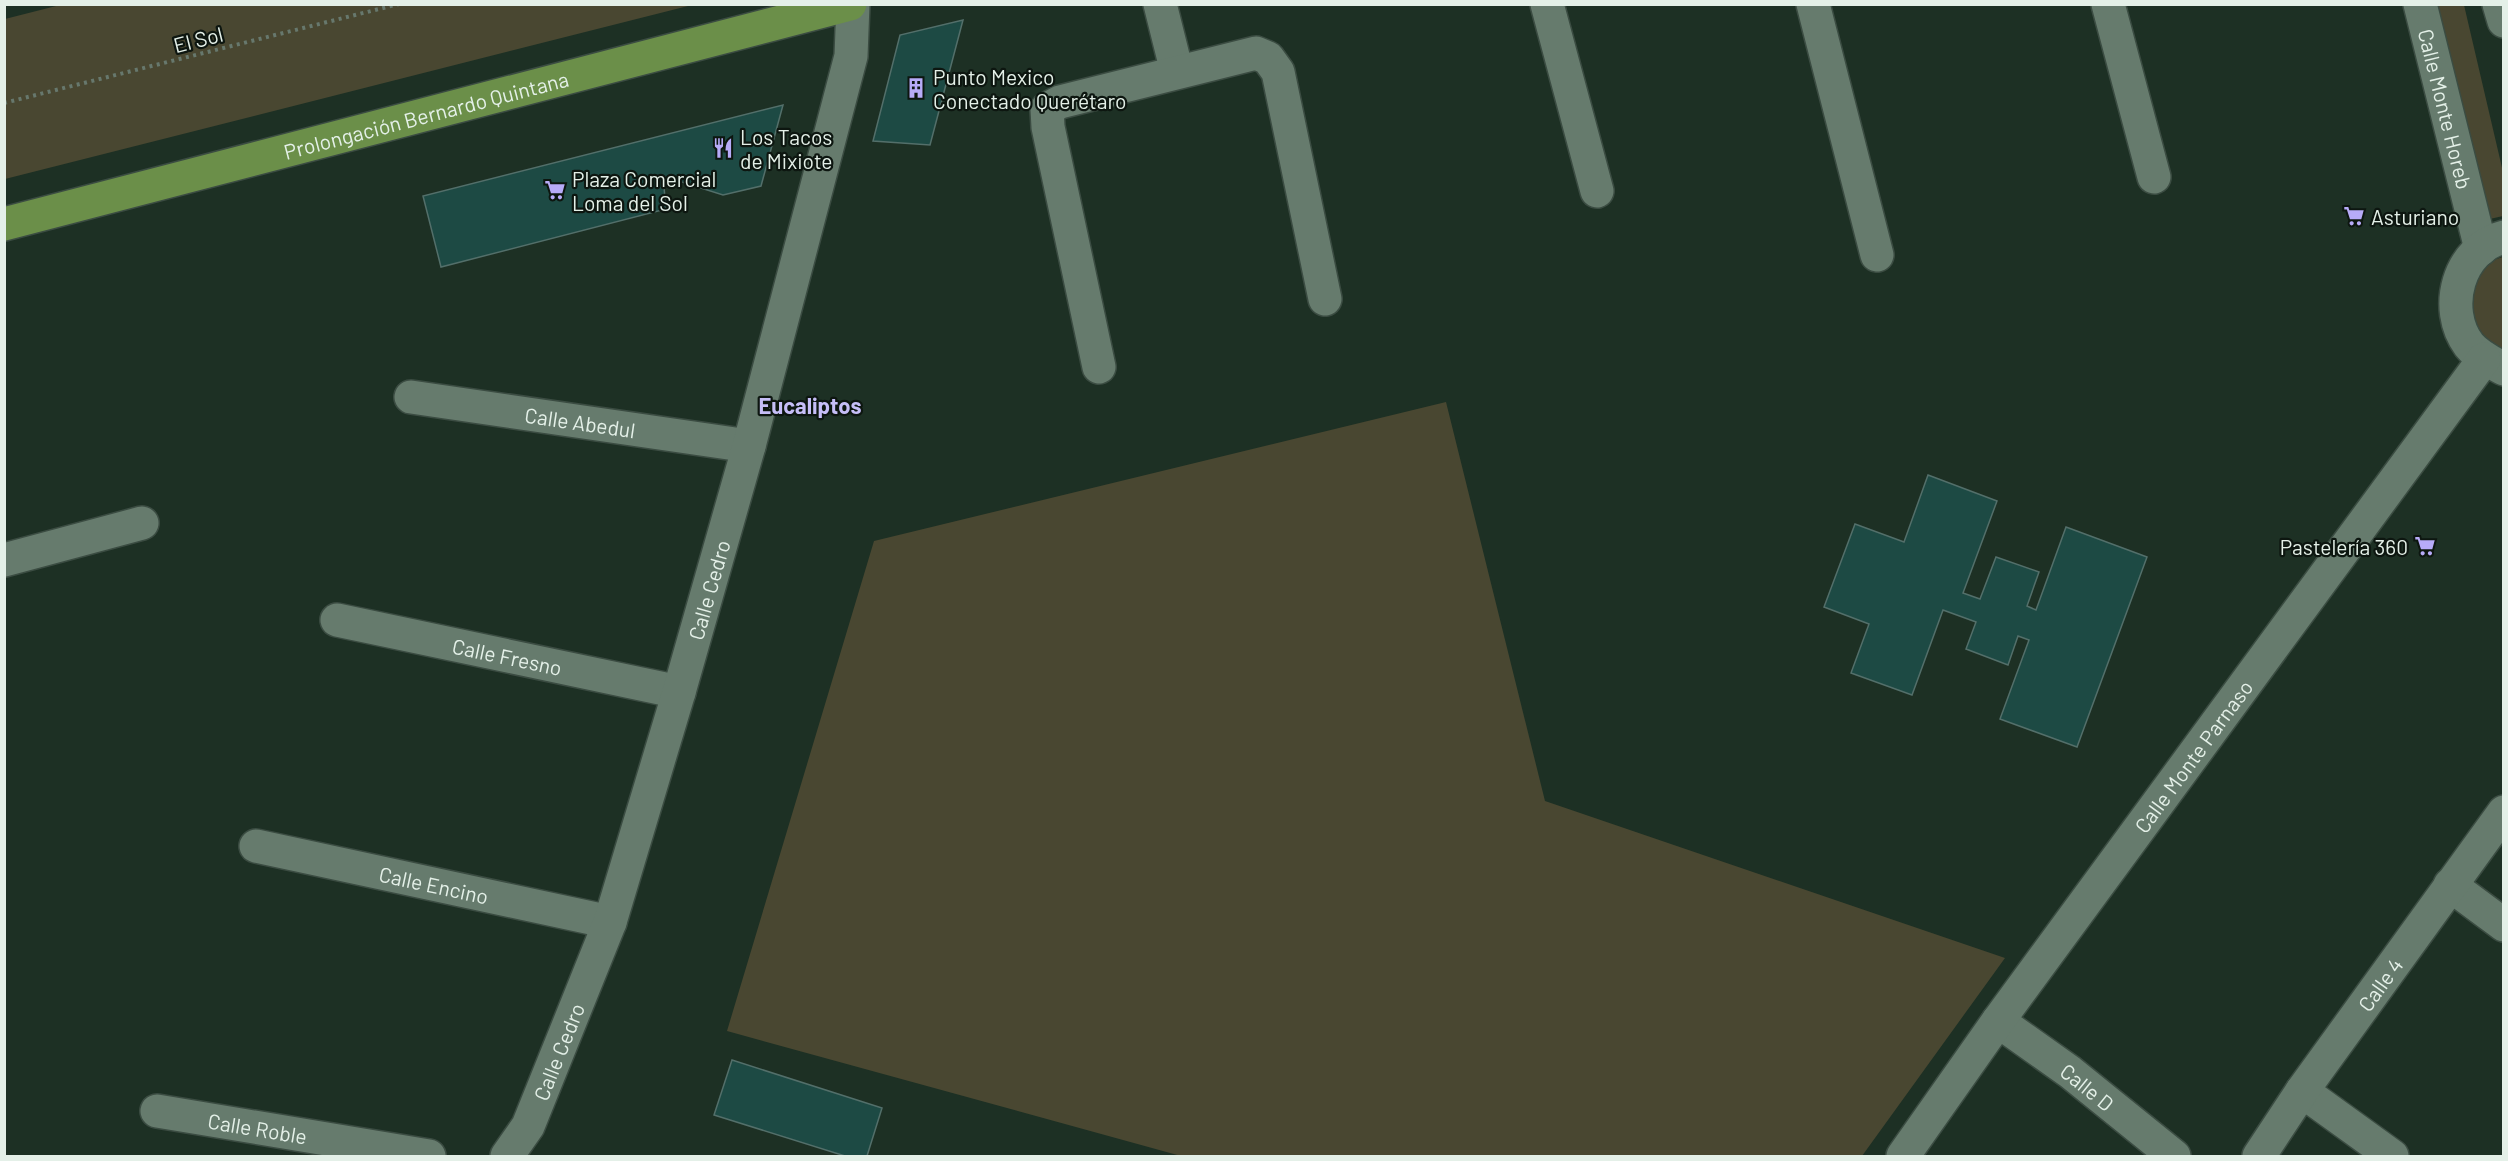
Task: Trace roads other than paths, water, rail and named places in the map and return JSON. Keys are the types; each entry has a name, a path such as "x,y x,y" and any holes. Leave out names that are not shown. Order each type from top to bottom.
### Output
{"main road":[{"name":"Prolongación Bernardo Quintana","path":"4,224 851,4"}],"street":[{"name":"Calle Cedro","path":"507,1156 528,1126 610,922 679,692 749,446 851,56 851,4"},
{"path":"1160,4 1177,72"},
{"path":"1547,4 1597,191"},
{"path":"1813,4 1877,255"},
{"path":"2108,4 2154,177"},
{"name":"Calle Monte Horeb","path":"2420,4 2492,243"},
{"path":"2499,4 2504,21"},
{"path":"1099,367 1048,127 1047,110 1060,102 1256,53 1268,58 1278,72 1325,298"},
{"path":"2492,243 2466,264 2458,284 2455,305 2459,326 2469,344 2494,364"},
{"name":"Calle Monte Parnaso","path":"1903,1156 1998,1021 2494,364"},
{"name":"Calle Abedul","path":"411,397 749,446"},
{"path":"4,560 141,523"},
{"name":"Calle Fresno","path":"337,620 679,692"},
{"name":"Calle 4","path":"2259,1156 2302,1091 2504,812"},
{"name":"Calle Encino","path":"256,846 610,922"},
{"path":"2450,885 2504,925"},
{"name":"Calle D","path":"1998,1021 2070,1072 2174,1156"},
{"path":"2302,1091 2392,1156"},
{"name":"Calle Roble","path":"158,1111 429,1156"}],"place":[{"name":"Punto Mexico Conectado Querétaro","path":"916,88"},
{"name":"Los Tacos de Mixiote","path":"723,148"},
{"name":"Plaza Comercial Loma del Sol","path":"555,190"},
{"name":"Asturiano","path":"2354,216"},
{"name":"Pastelería 360","path":"2425,546"}],"district":[{"name":"Eucaliptos","path":"810,405"}]}
